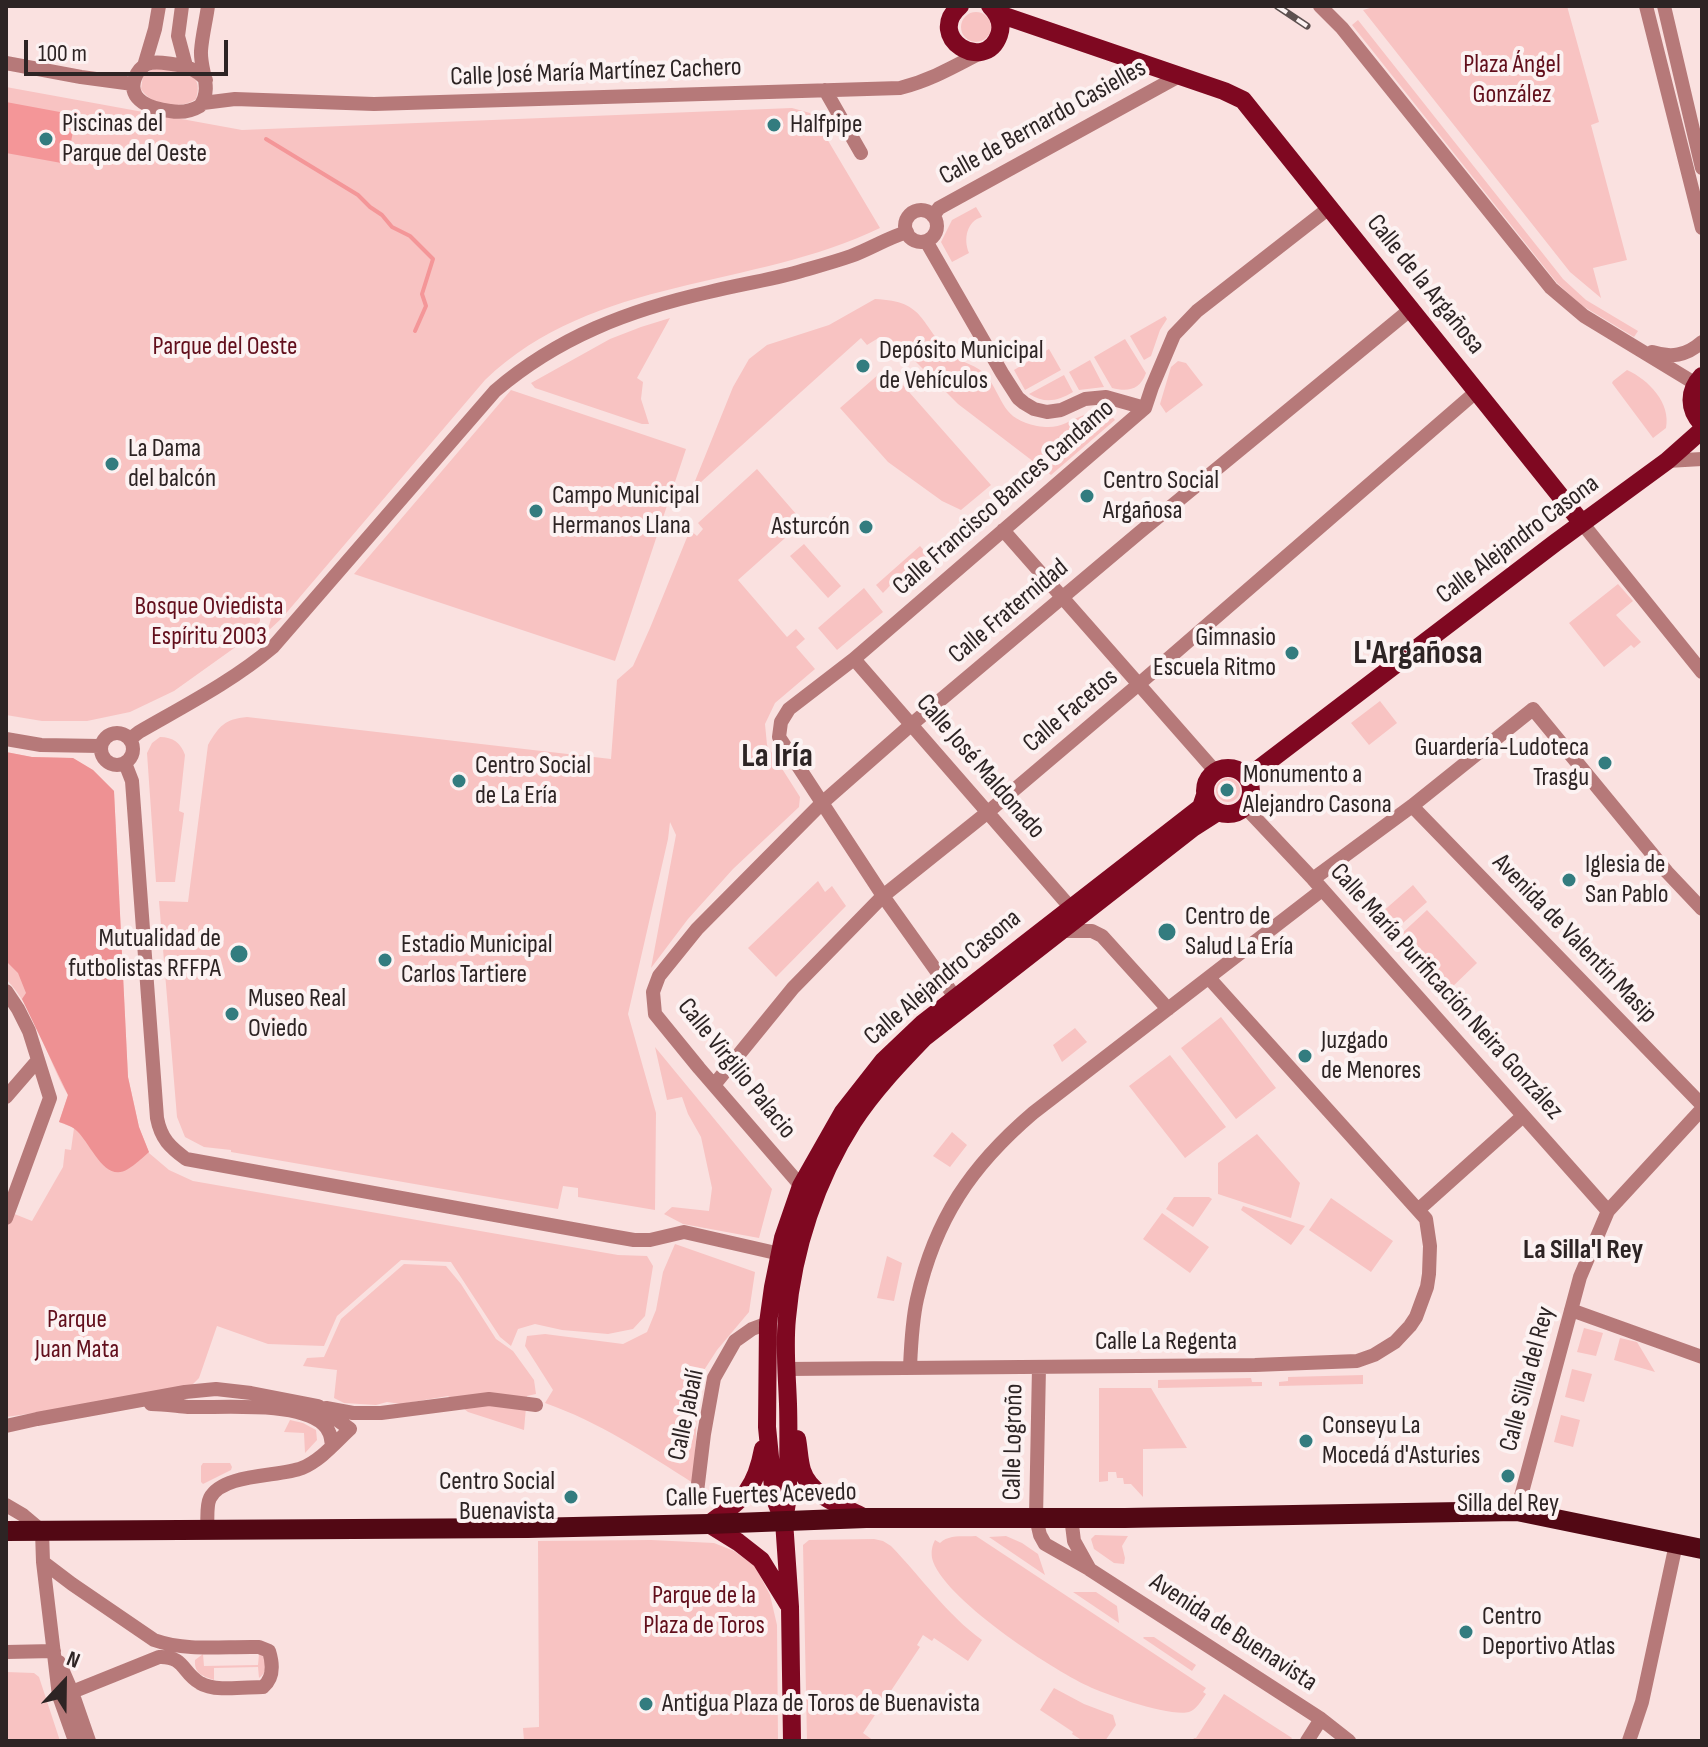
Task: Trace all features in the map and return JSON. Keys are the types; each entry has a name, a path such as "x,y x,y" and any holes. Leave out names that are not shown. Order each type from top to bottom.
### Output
{"highway":[{"name":"Calle Fuertes Acevedo","path":"6,1531 510,1528 866,1518 1517,1511 1702,1549"}],"main road":[{"path":"960,6 949,24 950,34 961,48 972,52 1013,30 1039,28"},
{"path":"990,45 1000,24 993,9"},
{"name":"Calle de la Argañosa","path":"993,9 1039,28 1234,94 1243,100 1582,523"},
{"path":"1699,380 1691,402 1702,427"},
{"name":"Calle Alejandro Casona","path":"1248,777 1667,461 1702,427"},
{"path":"1226,768 1239,770 1248,777 1251,797 1245,807 1235,814 1226,814 1210,806 1205,787 1215,771 1226,768"},
{"name":"Calle Alejandro Casona","path":"784,1521 788,1496 787,1320 791,1282 788,1256 793,1207 801,1186 843,1112 868,1077 904,1040 1201,807 1205,795"},
{"name":"Calle Alejandro Casona","path":"784,1521 774,1497 767,1427 768,1323 788,1256 833,1157 854,1120 886,1079 931,1032 1193,828 1218,812"},
{"name":"Calle Alejandro Casona","path":"787,1369 802,1472 822,1496 866,1518"},
{"name":"Calle Alejandro Casona","path":"709,1524 752,1487 759,1471 767,1427"},
{"path":"784,1521 790,1607 792,1741"},
{"path":"709,1524 761,1560 790,1607"}],"street":[{"path":"159,6 144,66 133,84 137,99 145,105 185,112 203,103 207,93 201,46 208,6"},
{"path":"182,6 178,36 186,66"},
{"path":"1320,6 1352,40 1551,288 1584,316 1636,348 1699,380"},
{"path":"1646,6 1702,228"},
{"path":"1664,6 1695,106 1702,168"},
{"path":"160,62 178,36"},
{"name":"Calle José María Martínez Cachero","path":"203,103 235,99 374,104 900,88 951,70 990,45"},
{"path":"144,66 160,62 186,66 198,71 206,80"},
{"path":"6,63 133,84"},
{"name":"Calle de Bernardo Casielles","path":"933,216 939,208 1179,76"},
{"path":"825,90 861,153"},
{"name":"Calle Francisco Bances Candamo","path":"822,803 779,737 781,722 789,709 854,659 1145,408 1174,335 1197,311 1329,208"},
{"path":"920,210 933,216 937,225 931,238 926,241 913,239 907,232 906,222 911,214 920,210"},
{"path":"130,739 199,698 273,647 495,391 515,374 558,347 638,310 794,273 851,256 907,232"},
{"path":"926,241 1002,373 1024,403 1047,412 1061,410 1085,399 1106,397 1145,408"},
{"name":"Calle Fraternidad","path":"659,976 697,929 822,803 1140,532 1411,309"},
{"path":"1636,348 1666,357 1678,356 1702,342"},
{"name":"Calle Facetos","path":"714,1085 793,988 883,896 1139,684 1477,391"},
{"path":"1667,461 1702,459"},
{"name":"Calle de la Argañosa","path":"1582,523 1702,672"},
{"path":"1003,530 1215,771"},
{"name":"Calle José Maldonado","path":"854,659 1070,907"},
{"path":"910,1367 917,1300 929,1258 942,1223 988,1155 1008,1134 1209,978 1412,806 1533,709 1667,872 1702,909"},
{"path":"110,733 121,733 130,739 133,754 125,763 116,765 106,761 100,752 102,741 110,733"},
{"path":"6,739 41,745 100,746"},
{"path":"125,763 132,781 157,1118 165,1142 175,1151 186,1159 622,1238 650,1240 684,1232 788,1256"},
{"path":"822,803 955,997"},
{"name":"Avenida de Valentín Masip","path":"1412,806 1702,1107"},
{"name":"Calle María Purificación Neira González","path":"1245,807 1608,1211"},
{"path":"1097,903 1102,936"},
{"path":"1061,931 1092,931 1102,936 1168,1009"},
{"name":"Calle Virgilio Palacio","path":"659,976 653,992 655,1014 801,1186"},
{"path":"1209,978 1418,1210 1523,1116"},
{"path":"6,991 29,1031 50,1098 6,1218"},
{"path":"6,1097 38,1060"},
{"name":"Calle Silla del Rey","path":"1517,1511 1580,1277 1608,1211 1702,1107"},
{"name":"Calle La Regenta","path":"787,1369 1283,1365 1357,1361 1371,1357 1395,1342 1416,1317 1427,1287 1430,1258 1426,1219 1418,1210"},
{"path":"1571,1310 1702,1357"},
{"name":"Calle Jabalí","path":"697,1492 714,1378 735,1341 768,1323"},
{"name":"Calle Logroño","path":"1036,1518 1039,1367"},
{"path":"216,1389 216,1407"},
{"path":"6,1426 185,1392 216,1389 353,1413 381,1413 489,1399 536,1405"},
{"path":"122,1404 279,1409 308,1415 322,1422 330,1431 332,1446"},
{"path":"318,1406 350,1429"},
{"path":"207,1528 210,1498 220,1488 256,1475 301,1469 318,1459 350,1429 381,1413"},
{"path":"6,1505 42,1531 59,1696 75,1741"},
{"path":"1071,1517 1074,1541 1089,1569"},
{"name":"Avenida de Buenavista","path":"1036,1518 1045,1544 1089,1569 1321,1719 1349,1741"},
{"path":"1629,1741 1645,1689 1676,1544"},
{"path":"43,1562 154,1640 161,1647 157,1658"},
{"path":"72,1692 157,1658 168,1657 176,1660 199,1683 215,1688 263,1687 269,1682 272,1660 269,1651 259,1647 200,1648 154,1640"},
{"path":"190,1674 190,1656 200,1648"},
{"path":"6,1652 54,1651"},
{"path":"54,1651 89,1741"},
{"path":"1307,1741 1321,1719"}],"green space":[{"name":"Plaza Ángel González","path":"1377,6 1567,6 1599,122 1591,125 1627,260 1593,268 1601,298 1570,272 1363,10"},
{"path":"976,12 986,17 991,27 986,37 976,42 966,37 961,27 966,17"},
{"path":"1358,20 1563,279 1586,300 1638,331 1634,337 1581,305 1557,283 1352,25"},
{"path":"160,68 183,72 194,78 198,90 196,99 174,105 159,103 146,95 141,89 143,75"},
{"name":"Parque del Oeste","path":"6,87 242,130 792,108 814,117 880,228 831,248 780,263 625,302 575,321 528,346 485,380 267,632 271,619 270,604 259,606 260,621 251,636 174,691 130,712 87,721 42,721 6,715"},
{"path":"976,207 982,217 973,222 968,231 966,242 969,253 952,262 941,242 952,220"},
{"path":"875,299 904,304 913,310 951,354 987,376 1005,407 1017,419 1045,427 1057,426 1087,414 1108,412 1115,420 1051,475 958,404 905,351 880,337 867,345 861,338 691,491 733,387 749,359 767,345 829,325"},
{"path":"1165,316 1167,319 1151,356 1144,360 1130,336"},
{"path":"670,318 637,378 643,382 641,399 649,424 535,388 531,383 610,339"},
{"path":"1125,339 1146,373 1137,386 1123,390 1112,388 1094,357"},
{"path":"1049,349 1061,370 1025,390 1014,370"},
{"path":"1090,360 1104,387 1079,390 1069,372"},
{"path":"1178,361 1186,363 1203,385 1166,413 1160,404 1171,367"},
{"path":"887,367 991,485 961,510 942,501 888,462 840,408"},
{"path":"1627,370 1650,386 1662,401 1666,428 1653,438 1612,383"},
{"path":"1064,375 1073,392 1046,400 1029,394"},
{"name":"Campo Municipal Hermanos Llana","path":"511,390 686,449 615,661 354,574"},
{"name":"Estadio Municipal Carlos Tartiere","path":"757,469 803,522 738,580 787,637 796,629 805,639 796,647 815,669 775,703 765,724 767,745 800,797 799,807 733,869 688,919 651,968 676,835 670,822 628,1014 656,1113 655,1210 578,1197 578,1188 563,1186 558,1209 204,1147 185,1137 177,1117 159,901 188,902 208,745 219,728 247,717 611,759 617,680 633,666 690,530 697,536 703,529 698,523"},
{"path":"804,544 841,586 828,598 790,556"},
{"path":"920,546 938,566 936,568 922,562 914,565 883,593 876,585"},
{"path":"1618,584 1633,601 1616,615 1641,642 1634,648 1631,645 1604,667 1569,623"},
{"path":"864,588 883,612 837,650 818,628"},
{"path":"1380,701 1397,723 1369,745 1351,723"},
{"path":"160,737 176,742 185,755 179,811 184,813 175,882 156,882 147,753 152,743"},
{"name":"Parque Juan Mata","path":"6,752 32,757 73,758 93,770 114,791 128,1077 139,1127 149,1153 169,1170 193,1181 618,1255 647,1256 653,1266 645,1316 633,1329 608,1334 535,1324 518,1329 511,1346 500,1337 451,1262 401,1260 337,1316 324,1346 268,1344 217,1326 199,1378 185,1392 6,1417 6,1227 12,1213 32,1221 63,1167 65,1149 71,1150 74,1128 59,1122 68,1095 26,1005 6,979"},
{"path":"1228,778 1237,781 1240,790 1237,799 1228,802 1219,799 1216,790 1219,781"},
{"path":"818,881 825,892 832,886 846,906 776,977 748,948"},
{"path":"1413,885 1427,902 1396,929 1381,913"},
{"path":"1427,910 1477,963 1448,991 1399,936"},
{"path":"1221,1017 1276,1088 1236,1119 1181,1048"},
{"path":"1075,1028 1087,1042 1062,1062 1053,1045"},
{"path":"655,1047 772,1189 759,1238 683,1224 664,1214 672,1207 709,1211 712,1188 701,1137 682,1097 667,1100"},
{"path":"1170,1055 1226,1127 1185,1158 1129,1086"},
{"path":"952,1132 967,1145 950,1167 933,1156"},
{"path":"1257,1134 1300,1183 1291,1218 1218,1194 1218,1163"},
{"path":"1174,1197 1212,1199 1193,1227 1166,1209"},
{"path":"1331,1198 1393,1241 1371,1272 1309,1230"},
{"path":"1243,1206 1305,1226 1291,1245 1241,1210"},
{"path":"1162,1213 1209,1247 1190,1273 1143,1239"},
{"path":"675,1244 755,1272 749,1312 717,1350 697,1381 693,1483 603,1429 545,1403 553,1390 525,1346 527,1336 545,1334 623,1344 647,1332 656,1310 663,1272"},
{"path":"887,1256 902,1263 894,1301 877,1298"},
{"path":"404,1264 446,1266 496,1339 513,1351 534,1380 536,1394 527,1396 524,1430 468,1412 448,1396 401,1404 344,1403 334,1398 337,1370 303,1366 307,1358 324,1357 341,1319"},
{"path":"1584,1328 1603,1333 1596,1356 1577,1352"},
{"path":"1620,1338 1637,1342 1655,1372 1614,1360"},
{"path":"1572,1369 1592,1374 1584,1402 1565,1397"},
{"path":"1363,1375 1363,1384 1279,1386 1279,1382 1288,1381 1288,1377"},
{"path":"1251,1378 1252,1382 1262,1382 1262,1386 1158,1388 1158,1380"},
{"path":"1099,1388 1151,1388 1187,1448 1143,1449 1143,1497 1131,1484 1124,1484 1123,1478 1117,1478 1116,1472 1108,1472 1108,1481 1099,1482"},
{"path":"1561,1415 1580,1420 1573,1447 1554,1442"},
{"path":"290,1420 316,1430 317,1440 305,1453 304,1433 284,1432"},
{"path":"203,1463 230,1463 232,1467 203,1484"},
{"path":"1095,1535 1128,1536 1122,1546 1124,1564 1114,1563 1094,1549 1091,1539"},
{"path":"976,1536 1206,1688 1201,1702 1192,1711 1180,1713 1109,1695 1071,1677 1000,1630 955,1592 932,1558 935,1540 940,1543 952,1537"},
{"path":"1006,1536 1038,1554 1045,1575 989,1537"},
{"path":"874,1539 891,1546 946,1607 982,1640 968,1661 934,1638 932,1641 923,1635 917,1645 920,1647 863,1733 874,1741 807,1741 803,1545 809,1540"},
{"name":"Parque de la Plaza de Toros","path":"538,1541 714,1543 734,1551 755,1566 770,1595 777,1625 778,1741 524,1741 523,1728 539,1727"},
{"path":"1073,1592 1096,1592 1117,1606 1119,1623"},
{"path":"1144,1637 1154,1637 1196,1665 1192,1671"},
{"path":"203,1654 204,1666 258,1665 259,1654 265,1659 266,1668 259,1678 258,1667 214,1668 214,1680 203,1676 196,1668 195,1660"},
{"path":"6,1672 34,1673 39,1677 60,1741 6,1741"},
{"path":"1054,1688 1113,1715 1116,1725 1105,1741 1080,1741 1073,1732 1040,1710"},
{"path":"1224,1694 1292,1738 1290,1741 1192,1741"}],"shaded area":[{"path":"6,102 76,115 67,164 6,153"},
{"path":"6,752 32,757 73,758 93,770 114,791 128,1077 139,1127 149,1152 120,1172 105,1167 77,1131 59,1122 68,1095 22,999 26,993 18,973 6,961"}],"waterway":[{"path":"266,139 358,195 392,227 410,236 433,259 422,294 426,306 415,331"}],"railway":[{"path":"1277,6 1307,26"}],"place":[{"name":"Halfpipe","path":"774,125"},
{"name":"Piscinas del Parque del Oeste","path":"46,139"},
{"name":"Depósito Municipal de Vehículos","path":"863,366"},
{"name":"La Dama del balcón","path":"112,464"},
{"name":"Centro Social Argañosa","path":"1087,496"},
{"name":"Campo Municipal Hermanos Llana","path":"536,511"},
{"name":"Asturcón","path":"866,527"},
{"name":"Gimnasio Escuela Ritmo","path":"1292,653"},
{"name":"Guardería-Ludoteca Trasgu","path":"1605,763"},
{"name":"Centro Social de La Ería","path":"459,781"},
{"name":"Monumento a Alejandro Casona","path":"1227,790"},
{"name":"Iglesia de San Pablo","path":"1569,880"},
{"name":"Centro de Salud La Ería","path":"1167,932"},
{"name":"Mutualidad de futbolistas RFFPA","path":"239,954"},
{"name":"Estadio Municipal Carlos Tartiere","path":"385,960"},
{"name":"Museo Real Oviedo","path":"232,1014"},
{"name":"Juzgado de Menores","path":"1305,1056"},
{"name":"Conseyu La Mocedá d'Asturies","path":"1306,1441"},
{"name":"Silla del Rey","path":"1508,1476"},
{"name":"Centro Social Buenavista","path":"571,1497"},
{"name":"Centro Deportivo Atlas","path":"1466,1632"},
{"name":"Antigua Plaza de Toros de Buenavista","path":"646,1704"}],"district":[{"name":"L'Argañosa","path":"1418,654"},
{"name":"La Iría","path":"777,757"},
{"name":"La Silla'l Rey","path":"1583,1251"}],"park label":[{"name":"Bosque Oviedista Espíritu 2003","path":"209,622"}]}
